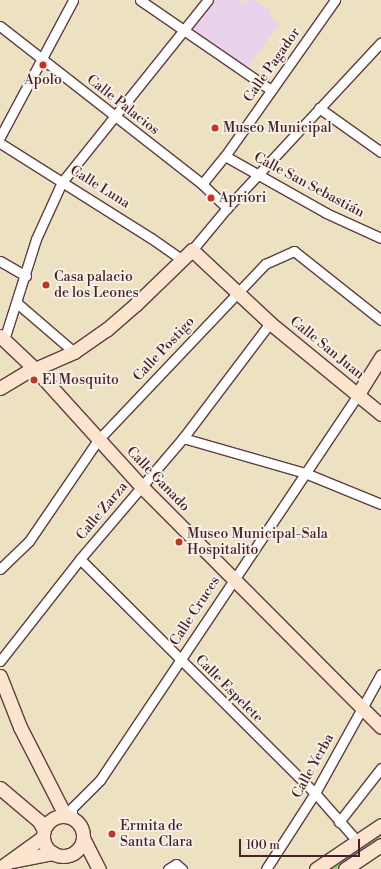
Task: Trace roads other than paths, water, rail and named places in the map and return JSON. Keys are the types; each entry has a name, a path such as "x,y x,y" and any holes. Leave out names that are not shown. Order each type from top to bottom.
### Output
{"street":[{"path":"0,137 73,0"},
{"path":"140,0 184,32 271,90"},
{"path":"2,338 18,304 36,239 62,182 184,32 208,0"},
{"name":"Calle Pagador","path":"202,184 225,156 335,0"},
{"name":"Calle Palacios","path":"0,26 202,184 227,208"},
{"path":"0,388 34,368 74,352 135,305 192,250 227,208 381,42"},
{"path":"319,108 381,152"},
{"name":"Calle Luna","path":"0,144 62,182 182,260"},
{"name":"Calle San Sebastián","path":"225,156 326,213 381,238"},
{"path":"192,250 270,323"},
{"name":"Calle Postigo","path":"0,569 29,541 98,440 265,264 294,251 381,320"},
{"path":"0,260 26,276"},
{"path":"18,304 74,352"},
{"name":"Calle San Juan","path":"270,323 381,414"},
{"name":"Calle Zarza","path":"0,661 80,559 183,438 270,323"},
{"name":"Calle Ganado","path":"2,338 34,368 98,440 142,486 381,727"},
{"name":"Calle Cruces","path":"69,816 72,808 100,780 181,661 381,357"},
{"path":"183,438 305,473 381,504"},
{"name":"Calle Espelete","path":"80,559 314,793 357,841"},
{"name":"Calle Yerba","path":"266,869 314,793 381,674"},
{"path":"0,676 20,727 69,816 82,827 84,840 98,869"},
{"path":"339,822 381,768"},
{"path":"0,788 38,821 43,834 44,844 52,853"},
{"path":"5,865 43,834 52,819 69,816"},
{"path":"316,869 381,825"},
{"path":"5,865 52,853 65,856 72,855 77,851 84,840"},
{"path":"345,869 381,845"},
{"path":"72,855 98,869"},
{"path":"168,869 172,864 180,868"}],"place":[{"name":"Apolo","path":"43,65"},
{"name":"Museo Municipal","path":"215,128"},
{"name":"Apriori","path":"211,198"},
{"name":"Casa palacio de los Leones","path":"46,285"},
{"name":"El Mosquito","path":"34,380"},
{"name":"Museo Municipal-Sala Hospitalito","path":"179,542"},
{"name":"Ermita de Santa Clara","path":"112,834"}]}
